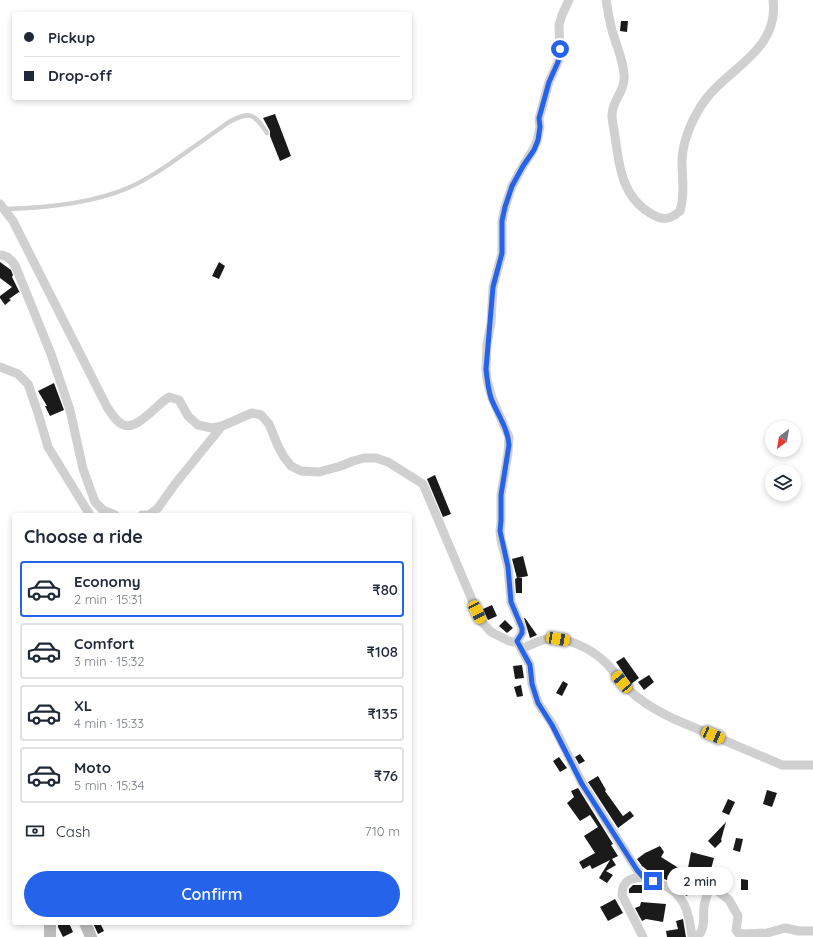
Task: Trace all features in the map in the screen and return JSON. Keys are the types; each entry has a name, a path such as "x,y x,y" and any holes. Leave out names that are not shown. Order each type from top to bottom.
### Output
{"street":[{"path":"517,641 522,633 522,628 511,602 508,567 500,531 501,495 509,437 492,398 487,380 487,344 491,323 493,287 502,253 502,221 505,207 512,186 534,150 538,140 540,127 539,118 549,82 560,55 559,25 568,0"},
{"path":"606,0 624,73 624,85 612,113 620,167 633,199 640,207 662,219 669,219 680,211 683,195 683,150 696,114 701,105 712,92 754,53 765,39 773,24 773,0"},
{"path":"2,206 13,220 107,407 115,419 124,425 131,426 140,422 169,397 179,400 188,416 198,425 212,428 222,426 252,413 261,415 268,424 284,457 291,466 301,471 319,472 364,458 376,458 388,462 422,484 460,569 481,621 491,632 509,641 517,641"},
{"path":"0,255 4,255 11,259 15,265 51,354 70,410 83,469 95,502 110,513"},
{"path":"0,367 18,374 28,384 48,447 89,513"},
{"path":"152,513 158,508 222,426"},
{"path":"522,649 536,642 548,639 569,641 597,655 606,663 628,689 656,711 782,765 813,765"},
{"path":"517,641 530,665 532,684 538,703 552,725 582,784 637,870 644,878"},
{"path":"643,937 622,895 622,888 626,882 637,878 644,878 662,884 680,896 686,909 692,937"},
{"path":"696,937 700,934 703,925 704,906 707,896 712,889 717,890 729,900 738,916 736,930 738,933 744,934 766,932 785,928 799,931 813,931"},
{"path":"50,925 50,937"},
{"path":"86,925 91,937"}],"lane":[{"path":"2,206 40,208 107,196 129,188 154,174 228,122 241,115 254,117 267,133"}],"building":[{"path":"621,21 628,21 627,32 620,31"},
{"path":"275,114 291,156 280,161 270,136 270,131 263,118"},
{"path":"0,262 11,270 13,275 12,277 20,293 19,292 9,299 11,300 5,305 0,296 12,287 0,278"},
{"path":"219,262 225,266 219,279 212,276"},
{"path":"54,383 64,410 50,416 45,406 47,406 38,391"},
{"path":"435,475 451,514 443,517 427,479"},
{"path":"523,556 528,576 518,578 522,578 522,593 516,593 515,579 517,578 512,559"},
{"path":"492,605 497,616 488,620 483,609"},
{"path":"525,618 537,635 530,638"},
{"path":"505,620 513,628 507,633 499,626"},
{"path":"624,657 639,678 631,684 616,662"},
{"path":"522,665 524,678 515,679 513,666"},
{"path":"649,675 654,682 644,690 638,682"},
{"path":"563,681 568,684 562,696 556,693"},
{"path":"521,685 523,696 517,697 514,687"},
{"path":"580,754 585,761 579,764 575,757"},
{"path":"559,757 567,768 560,772 553,761"},
{"path":"598,776 606,790 605,791 623,816 630,811 634,816 618,828 588,782"},
{"path":"578,788 613,844 611,845 618,856 612,859 616,865 606,871 613,875 607,883 599,878 610,860 592,869 590,865 583,869 579,862 595,853 584,836 598,827 590,815 580,821 567,803 574,797 571,791"},
{"path":"767,790 777,793 772,807 763,804"},
{"path":"728,799 735,802 729,815 722,812"},
{"path":"726,822 722,841 715,848 708,841"},
{"path":"736,838 743,839 740,852 733,850"},
{"path":"660,846 664,852 661,857 685,872 687,867 688,868 691,852 714,858 710,873 708,873 701,893 694,892 686,896 681,886 672,880 671,882 651,873 642,866 637,859 645,853"},
{"path":"741,879 748,880 748,890 741,890"},
{"path":"633,885 642,885 642,893 629,893 629,889"},
{"path":"615,899 623,913 608,921 600,907"},
{"path":"641,902 666,904 663,922 646,919 642,921 635,908 640,906"},
{"path":"683,919 686,937 667,937 666,931 678,929 676,921"},
{"path":"58,925 70,925 73,932 63,937"},
{"path":"94,925 101,925 104,931 98,934"}],"route":[{"path":"560,49 558,62 549,82 539,118 540,127 538,140 534,150 516,177 508,196 502,221 502,253 493,287 491,323 487,344 487,380 492,398 509,437 501,495 501,540 508,567 511,602 522,628 522,633 517,641 530,665 532,684 538,703 552,725 582,784 626,854 644,878 653,881"}]}
